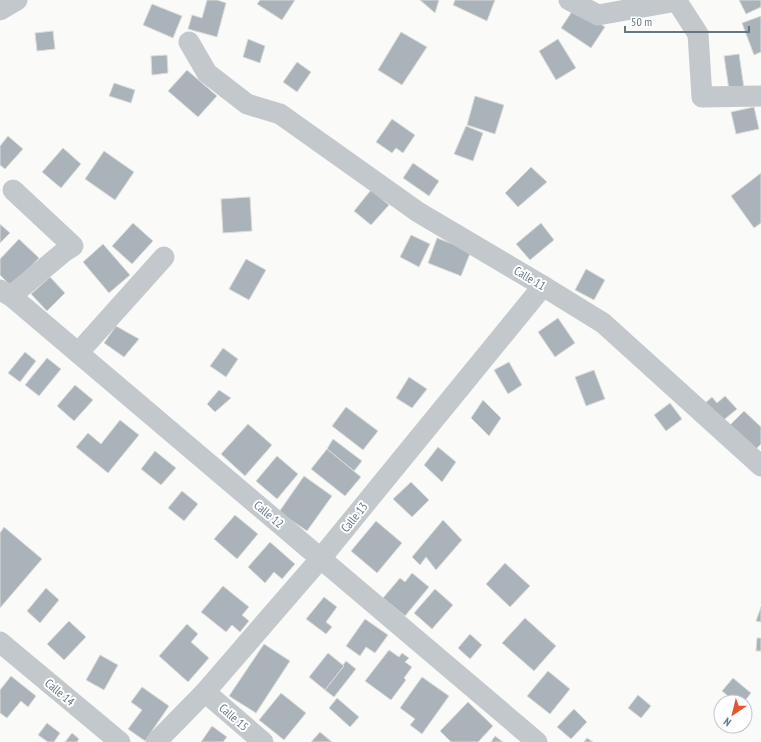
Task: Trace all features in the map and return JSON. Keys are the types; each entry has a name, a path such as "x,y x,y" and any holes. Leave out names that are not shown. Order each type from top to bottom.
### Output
{"street":[{"path":"0,10 17,0"},
{"path":"569,0 598,15 677,1 698,34 702,97 761,96"},
{"name":"Calle 11","path":"189,42 207,73 247,104 280,114 418,212 603,323 761,466"},
{"path":"6,293 73,246 13,190"},
{"path":"78,353 164,257"},
{"name":"Calle 13","path":"156,742 204,692 321,558 543,286"},
{"name":"Calle 12","path":"6,293 537,742"},
{"name":"Calle 14","path":"0,642 120,742"},
{"name":"Calle 15","path":"204,692 263,742"}],"building":[{"path":"207,0 217,0 226,3 217,37 188,29 192,15 202,18"},
{"path":"260,0 295,0 282,20 257,4"},
{"path":"420,0 439,0 435,13"},
{"path":"455,0 495,0 487,21 453,5"},
{"path":"739,0 761,0 761,7 746,14"},
{"path":"152,4 182,16 173,38 143,25"},
{"path":"575,7 605,27 591,48 561,28"},
{"path":"761,16 761,52 754,55 742,23"},
{"path":"53,31 55,49 37,51 35,33"},
{"path":"401,32 427,47 402,85 378,70"},
{"path":"248,39 265,46 260,63 243,57"},
{"path":"558,39 576,68 556,80 539,51"},
{"path":"739,54 744,88 729,90 724,56"},
{"path":"167,55 168,73 152,75 151,56"},
{"path":"297,62 311,72 297,92 283,82"},
{"path":"187,70 217,96 198,117 168,91"},
{"path":"114,83 135,90 131,103 109,96"},
{"path":"475,96 504,105 495,134 467,125"},
{"path":"754,107 759,129 736,134 731,112"},
{"path":"392,119 415,135 403,153 396,148 392,153 376,142"},
{"path":"466,126 483,133 473,161 454,154"},
{"path":"8,136 23,149 5,169 0,165 0,146"},
{"path":"63,148 81,164 61,188 42,172"},
{"path":"104,151 134,172 115,200 85,179"},
{"path":"413,163 439,181 429,196 403,178"},
{"path":"531,167 547,182 518,207 505,193"},
{"path":"761,173 761,223 754,228 731,196"},
{"path":"371,190 389,205 371,225 354,211"},
{"path":"250,197 252,231 223,233 221,199"},
{"path":"133,223 153,241 132,264 112,246"},
{"path":"541,223 554,240 530,260 516,244"},
{"path":"0,224 10,233 0,243"},
{"path":"411,235 430,244 419,267 400,257"},
{"path":"437,238 471,251 461,276 428,263"},
{"path":"19,239 39,258 11,286 0,275 0,259"},
{"path":"103,244 130,275 109,293 83,262"},
{"path":"246,259 266,270 249,300 229,289"},
{"path":"586,269 605,280 594,300 575,290"},
{"path":"50,277 65,293 47,311 31,294"},
{"path":"558,318 575,343 555,357 538,332"},
{"path":"116,326 139,339 124,357 104,343"},
{"path":"223,348 238,359 226,377 210,366"},
{"path":"25,352 36,361 20,382 8,373"},
{"path":"47,358 61,369 39,396 25,385"},
{"path":"509,362 522,385 508,394 494,370"},
{"path":"594,370 605,399 586,406 575,377"},
{"path":"409,377 427,389 412,408 396,398"},
{"path":"75,385 93,400 74,421 57,406"},
{"path":"219,390 231,398 215,412 207,404"},
{"path":"725,396 737,409 720,423 704,404 712,397 717,403"},
{"path":"483,400 501,418 489,436 471,418"},
{"path":"670,403 682,419 666,431 654,415"},
{"path":"346,407 378,431 363,450 332,426"},
{"path":"744,411 761,427 761,444 753,452 728,427"},
{"path":"120,420 139,435 108,473 76,447 88,433 101,444"},
{"path":"248,424 272,445 245,476 221,454"},
{"path":"333,439 362,461 354,471 327,449"},
{"path":"438,447 456,462 442,482 424,465"},
{"path":"327,449 361,477 345,496 311,469"},
{"path":"155,451 176,468 161,485 141,469"},
{"path":"277,456 298,474 277,499 256,481"},
{"path":"304,476 332,496 307,531 279,512"},
{"path":"411,482 429,500 412,517 393,499"},
{"path":"182,491 198,504 184,521 168,508"},
{"path":"235,515 258,534 237,559 214,539"},
{"path":"443,520 462,540 436,570 426,557 420,565 412,557"},
{"path":"376,521 402,543 377,573 351,551"},
{"path":"4,527 42,559 0,608 0,533"},
{"path":"270,542 295,564 282,579 274,572 265,583 248,567"},
{"path":"505,563 530,586 510,607 486,584"},
{"path":"412,573 429,587 405,616 383,598 400,578 405,582"},
{"path":"223,586 249,607 242,615 249,621 240,632 232,625 226,632 201,612"},
{"path":"46,588 59,600 40,623 27,611"},
{"path":"435,589 453,605 432,629 414,613"},
{"path":"324,597 337,607 326,622 332,627 326,634 306,619"},
{"path":"761,607 761,622 756,621"},
{"path":"525,618 556,646 534,671 502,643"},
{"path":"365,619 388,635 375,653 366,647 360,656 346,646"},
{"path":"69,621 86,637 64,660 47,644"},
{"path":"187,624 198,634 191,642 209,658 188,682 159,656"},
{"path":"470,634 482,645 470,659 458,648"},
{"path":"757,638 761,638 761,651 756,651"},
{"path":"264,644 290,661 256,713 229,696"},
{"path":"389,650 399,657 402,653 409,658 405,662 412,667 404,678 406,680 391,700 365,681"},
{"path":"328,653 344,666 325,690 309,677"},
{"path":"100,655 118,665 104,690 86,680"},
{"path":"346,661 356,669 334,697 325,690 344,666 343,665"},
{"path":"548,671 570,689 550,714 527,696"},
{"path":"11,676 36,696 28,707 21,701 7,718 0,713 0,690"},
{"path":"422,677 449,696 422,734 410,725 415,719 400,708"},
{"path":"733,678 751,693 726,694 722,691"},
{"path":"142,687 169,706 145,741 128,729 142,710 131,702"},
{"path":"281,693 306,713 284,740 259,720"},
{"path":"638,695 651,706 641,718 628,708"},
{"path":"337,698 359,717 350,727 329,708"},
{"path":"468,702 493,726 478,742 451,742 440,731"},
{"path":"574,709 587,722 571,739 557,727"},
{"path":"47,723 60,733 54,742 48,742 38,735"},
{"path":"212,726 227,737 223,742 201,742"},
{"path":"320,732 332,742 311,742"},
{"path":"72,733 79,739 77,742 65,742"},
{"path":"495,736 503,742 491,742"},
{"path":"587,738 593,742 584,742"}]}
